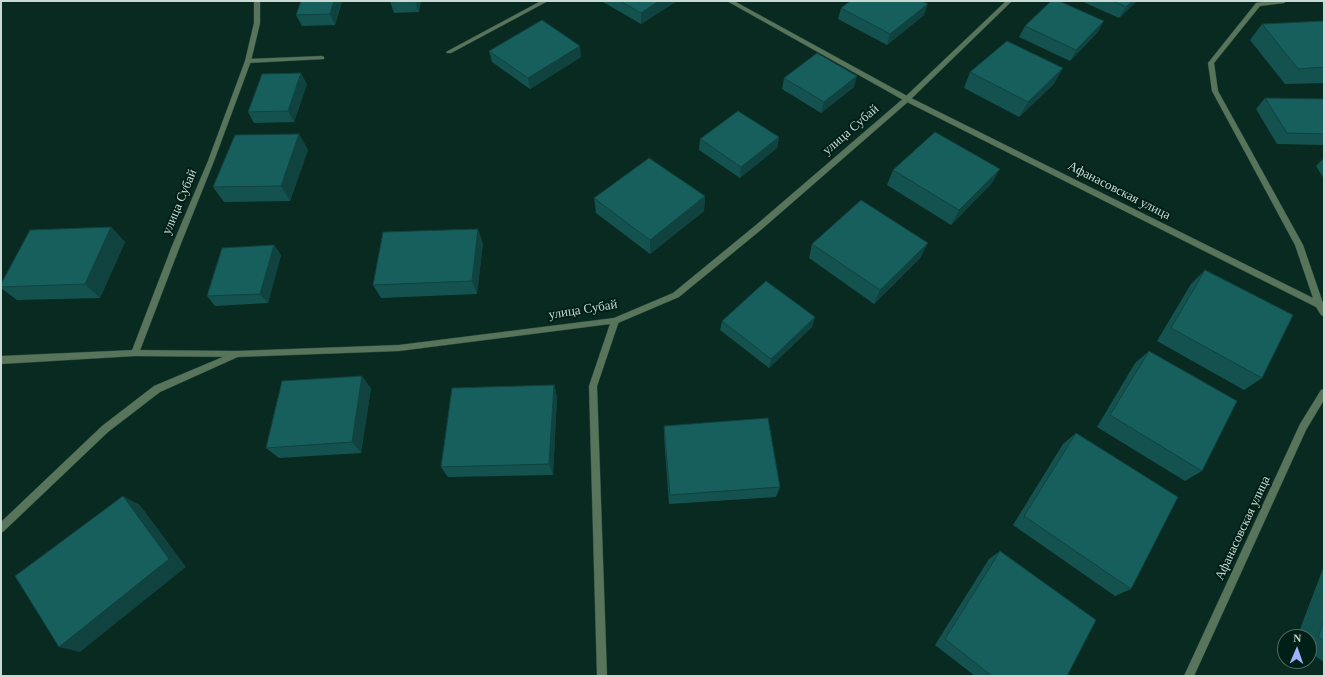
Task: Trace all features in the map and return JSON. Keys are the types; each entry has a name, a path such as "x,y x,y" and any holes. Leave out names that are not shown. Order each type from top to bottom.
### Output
{"street":[{"name":"улица Субай","path":"135,353 211,160 248,61 257,23 257,1"},
{"path":"449,52 545,1"},
{"name":"улица Субай","path":"730,1 907,99"},
{"name":"улица Субай","path":"1,360 135,353 237,354 399,348 615,321 676,295 759,227 907,99 1009,1"},
{"path":"1284,1 1258,4 1211,63 1215,91 1299,245 1319,305 1324,313"},
{"path":"248,61 322,58"},
{"name":"Афанасовская улица","path":"907,99 1319,305"},
{"path":"602,676 593,386 615,321"},
{"name":"улица Субай","path":"1,528 106,429 157,389 237,354"},
{"name":"Афанасовская улица","path":"1189,676 1303,427 1324,393"}],"building":[{"path":"301,1 334,1 330,14 296,15"},
{"path":"620,1 659,1 641,13"},
{"path":"850,1 922,1 928,4 890,34 841,8"},
{"path":"1051,1 1059,1 1104,21 1076,50 1025,26"},
{"path":"1113,1 1132,1 1126,7"},
{"path":"542,20 580,46 528,78 489,51"},
{"path":"1324,21 1324,67 1298,69 1262,24"},
{"path":"1007,41 1063,68 1028,102 970,72"},
{"path":"817,53 857,76 824,102 784,78"},
{"path":"301,73 288,111 248,112 262,74"},
{"path":"1265,98 1324,99 1324,134 1287,133"},
{"path":"738,111 779,137 741,167 700,139"},
{"path":"935,132 1000,169 959,210 893,170"},
{"path":"299,134 281,186 213,187 235,135"},
{"path":"649,158 705,196 650,240 594,198"},
{"path":"861,200 928,243 880,290 812,244"},
{"path":"111,227 85,284 1,287 1,284 30,230"},
{"path":"478,229 472,281 373,285 383,232"},
{"path":"274,245 260,294 207,296 222,248"},
{"path":"1205,270 1293,315 1262,378 1171,328"},
{"path":"766,281 815,317 771,359 722,321"},
{"path":"1149,351 1237,401 1202,471 1110,415"},
{"path":"362,376 352,442 266,448 282,381"},
{"path":"554,385 549,464 441,467 452,388"},
{"path":"768,418 780,487 670,495 664,426"},
{"path":"1076,433 1178,497 1131,589 1024,516"},
{"path":"123,496 169,559 59,647 15,576"},
{"path":"1000,551 1096,620 1067,676 992,676 945,639"},
{"path":"1324,620 1324,641 1318,637"}]}
